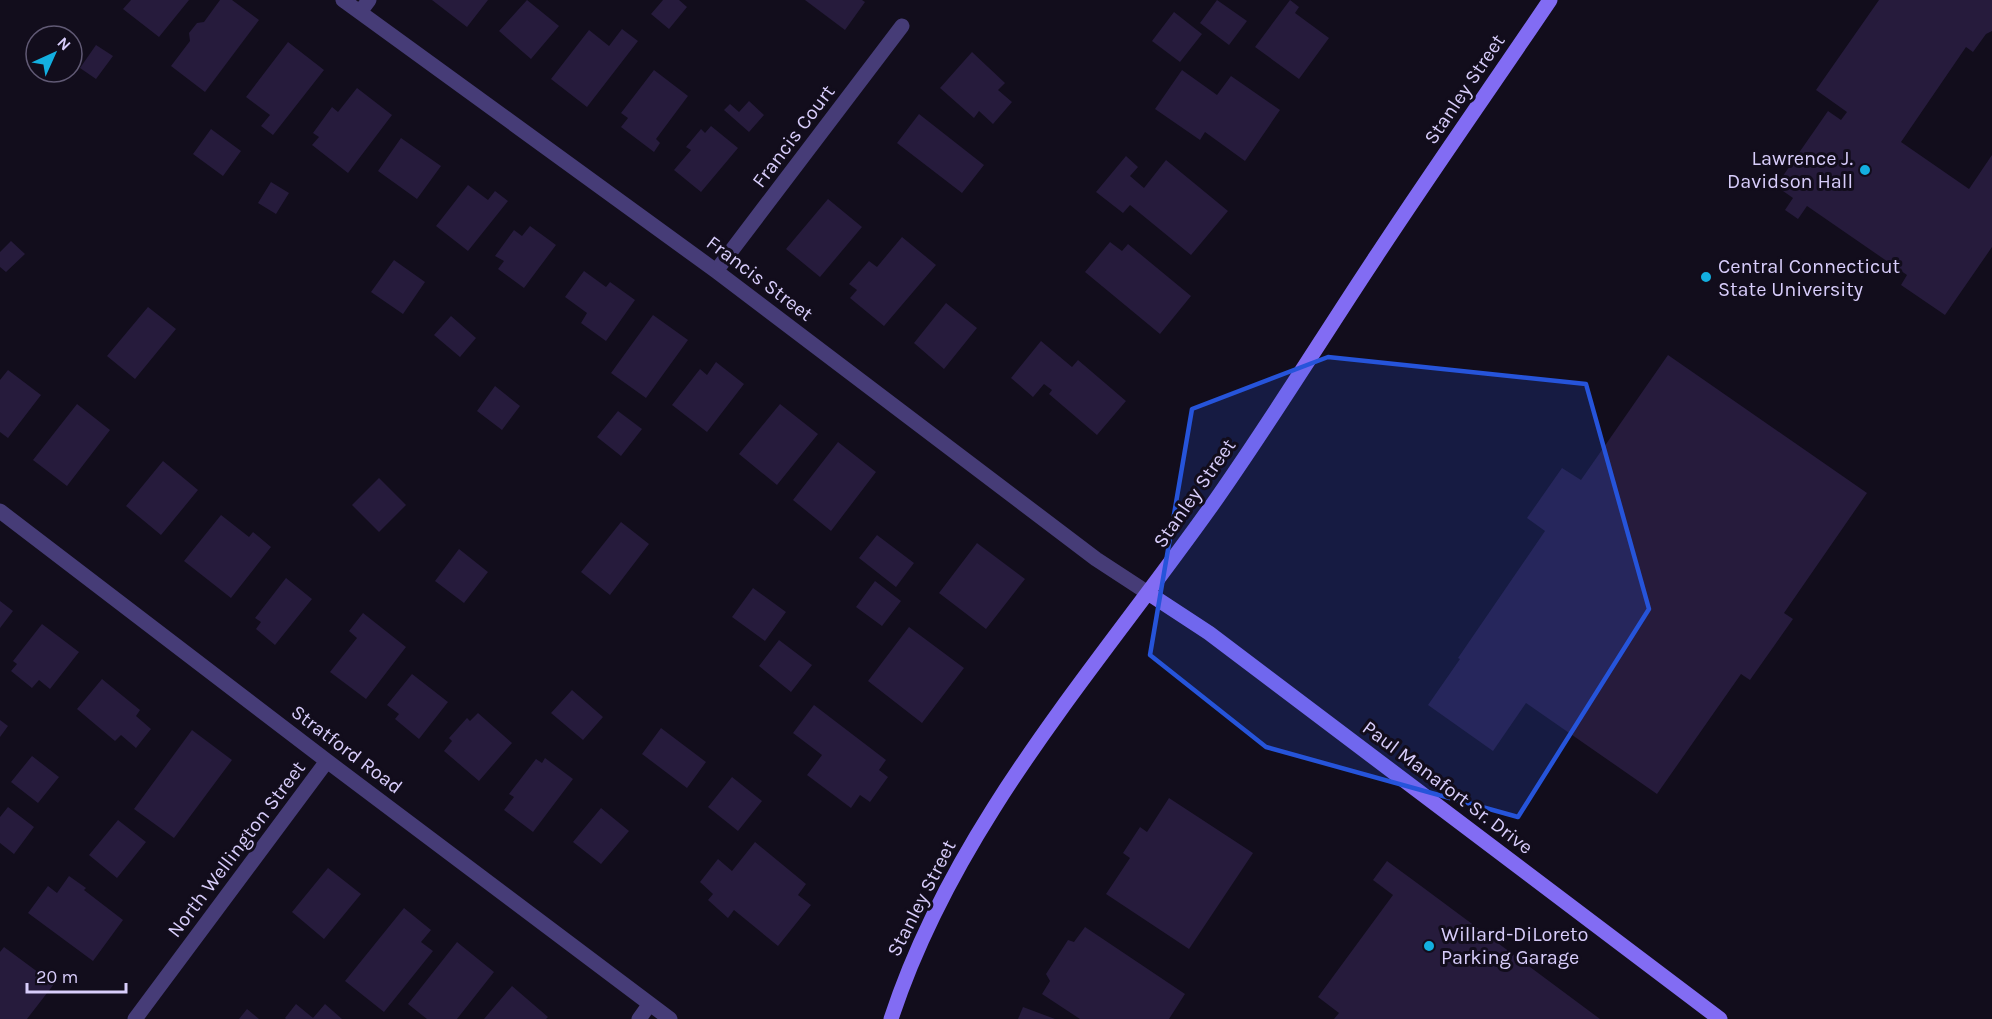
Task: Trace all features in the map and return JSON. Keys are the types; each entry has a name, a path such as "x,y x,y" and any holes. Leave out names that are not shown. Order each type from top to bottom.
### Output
{"main road":[{"name":"Stanley Street","path":"891,1019 901,987 921,940 946,890 1014,777 1245,458 1379,250 1550,0"},
{"name":"Paul Manafort Sr. Drive","path":"1148,593 1209,633 1720,1019"}],"street":[{"name":"Francis Street","path":"343,0 364,6 1096,559 1148,593"},
{"name":"Francis Court","path":"716,271 902,26"},
{"name":"Stratford Road","path":"0,511 670,1019"},
{"name":"North Wellington Street","path":"135,1019 327,761"},
{"path":"639,1019 649,1005"}],"highlighted area":[{"path":"1328,357 1586,384 1649,609 1518,817 1266,747 1150,655 1192,409"}],"building":[{"path":"131,0 189,0 159,37 123,9"},
{"path":"220,0 232,0 259,20 205,92 171,66 190,41 189,33 197,23 204,22"},
{"path":"432,0 488,0 467,27"},
{"path":"527,0 559,26 531,59 499,31"},
{"path":"663,0 679,0 687,7 669,29 651,14"},
{"path":"805,0 862,0 865,2 845,30"},
{"path":"1217,0 1247,21 1229,45 1200,23"},
{"path":"1290,0 1299,7 1295,13 1329,38 1299,79 1255,47"},
{"name":"Lawrence J. Davidson Hall","path":"1879,0 1992,0 1992,31 1986,34 1973,52 1966,47 1901,142 1969,189 1992,155 1992,247 1945,315 1901,285 1907,275 1807,206 1798,219 1785,210 1793,198 1776,186 1828,111 1841,120 1847,112 1816,90"},
{"path":"1174,12 1202,34 1180,62 1152,41"},
{"path":"622,29 638,41 587,107 551,79 589,30 609,46"},
{"path":"288,42 324,70 273,135 261,126 270,115 246,97"},
{"path":"96,45 113,56 96,79 84,71 84,62"},
{"path":"972,52 1005,83 998,90 1012,102 993,124 979,111 974,118 940,88"},
{"path":"654,70 688,96 656,139 660,143 654,152 621,127 628,118 621,113"},
{"path":"1182,70 1217,95 1231,76 1280,110 1245,161 1205,132 1200,140 1155,109"},
{"path":"357,88 392,115 348,173 312,145 319,137 313,133 332,107 338,112"},
{"path":"749,101 764,115 749,132 724,110 730,104 739,112"},
{"path":"919,114 984,165 962,193 897,143"},
{"path":"711,126 738,148 701,192 674,170 691,150 686,147 701,129 705,133"},
{"path":"211,129 241,151 223,176 193,154"},
{"path":"401,138 441,166 417,199 378,171"},
{"path":"1126,156 1138,167 1130,176 1144,188 1166,160 1228,211 1191,255 1130,205 1123,213 1096,192"},
{"path":"271,182 289,193 276,214 258,203"},
{"path":"468,185 488,200 495,191 508,201 468,251 436,226"},
{"path":"828,199 862,227 820,277 786,249"},
{"path":"530,226 556,245 524,288 498,269 504,261 495,256 514,230 522,236"},
{"path":"902,237 936,265 884,326 850,298 857,290 849,284 869,261 877,267"},
{"path":"11,241 25,254 6,272 0,267 0,252"},
{"path":"1110,242 1122,251 1128,244 1191,296 1160,334 1085,272"},
{"path":"394,260 425,282 403,314 371,292"},
{"path":"584,271 606,287 610,282 635,300 606,341 581,323 587,313 565,297"},
{"path":"946,303 977,328 944,369 914,343"},
{"path":"148,307 176,329 135,379 107,356"},
{"path":"653,315 688,340 646,398 611,373"},
{"path":"451,316 476,338 460,357 434,335"},
{"path":"1041,341 1072,367 1078,360 1126,401 1097,435 1049,394 1052,390 1044,384 1033,397 1011,378"},
{"path":"1668,355 1867,493 1784,613 1793,619 1750,680 1741,674 1657,794 1526,703 1493,751 1428,705 1545,531 1527,518 1562,468 1581,480"},
{"path":"716,362 744,384 707,432 672,405 700,369 707,375"},
{"path":"8,370 41,395 8,438 0,432 0,380"},
{"path":"495,386 520,406 502,430 477,411"},
{"path":"77,404 110,430 67,486 33,460"},
{"path":"780,404 818,434 777,485 739,454"},
{"path":"618,411 642,429 621,456 597,437"},
{"path":"838,442 876,472 831,531 793,500"},
{"path":"163,461 198,490 161,535 126,506"},
{"path":"379,478 406,505 379,532 352,505"},
{"path":"221,515 249,537 253,532 271,547 231,598 184,561"},
{"path":"621,522 649,544 610,595 581,572"},
{"path":"877,535 914,563 896,587 859,558"},
{"path":"977,543 1025,579 986,629 939,593"},
{"path":"459,549 488,572 464,603 435,581"},
{"path":"286,578 312,599 275,645 256,629 261,622 255,618"},
{"path":"875,581 901,601 882,626 856,607"},
{"path":"753,588 786,612 765,641 732,617"},
{"path":"0,601 13,611 0,628"},
{"path":"363,613 406,647 366,699 330,672 357,638 349,631"},
{"path":"42,624 79,652 50,689 39,680 32,688 11,671 17,664 13,661"},
{"path":"909,627 964,668 922,723 868,681"},
{"path":"779,640 812,665 791,692 759,666"},
{"path":"412,674 448,702 419,739 395,719 399,714 387,705"},
{"path":"102,679 140,710 136,716 151,729 136,748 121,735 115,741 77,709"},
{"path":"572,690 603,717 583,740 551,713"},
{"path":"814,705 886,760 879,770 888,777 870,802 860,795 851,808 807,775 822,755 793,733"},
{"path":"478,713 512,743 479,781 444,751 452,741 449,738 467,718 470,721"},
{"path":"0,720 8,726 0,737"},
{"path":"661,728 706,762 687,788 642,754"},
{"path":"192,730 232,760 174,838 134,809"},
{"path":"32,756 59,777 38,803 11,782"},
{"path":"545,758 573,779 533,832 504,810 514,797 509,794 536,759 542,763"},
{"path":"732,777 762,801 738,831 708,807"},
{"path":"1169,798 1253,853 1189,949 1106,894 1130,858 1123,853 1140,827 1147,832"},
{"path":"8,807 34,827 14,854 0,843 0,817"},
{"path":"601,808 629,831 601,864 573,842"},
{"path":"118,820 146,842 117,878 89,855"},
{"path":"755,842 806,884 798,895 811,905 778,946 734,910 728,918 708,900 713,894 700,882 718,859 732,871"},
{"name":"Willard-DiLoreto Parking Garage","path":"1387,861 1600,1019 1334,1019 1339,1013 1318,997 1393,895 1373,880"},
{"path":"328,868 361,894 324,939 292,912"},
{"path":"69,876 123,920 93,961 28,913 48,886 57,893"},
{"path":"404,908 431,930 421,942 433,951 384,1012 345,981"},
{"path":"1085,927 1185,994 1169,1019 1080,1019 1042,994 1050,981 1046,974 1068,940 1074,942"},
{"path":"457,942 494,972 457,1019 427,1019 408,1004"},
{"path":"4,947 54,984 27,1019 0,1019 0,952"},
{"path":"512,986 548,1017 546,1019 484,1019"},
{"path":"296,1004 313,1018 325,1004 342,1019 286,1019"},
{"path":"1023,1007 1055,1019 1018,1019"},
{"path":"247,1009 259,1019 239,1019"}],"place":[{"name":"Lawrence J. Davidson Hall","path":"1865,170"},
{"name":"Central Connecticut State University","path":"1706,277"},
{"name":"Willard-DiLoreto Parking Garage","path":"1429,946"}]}
